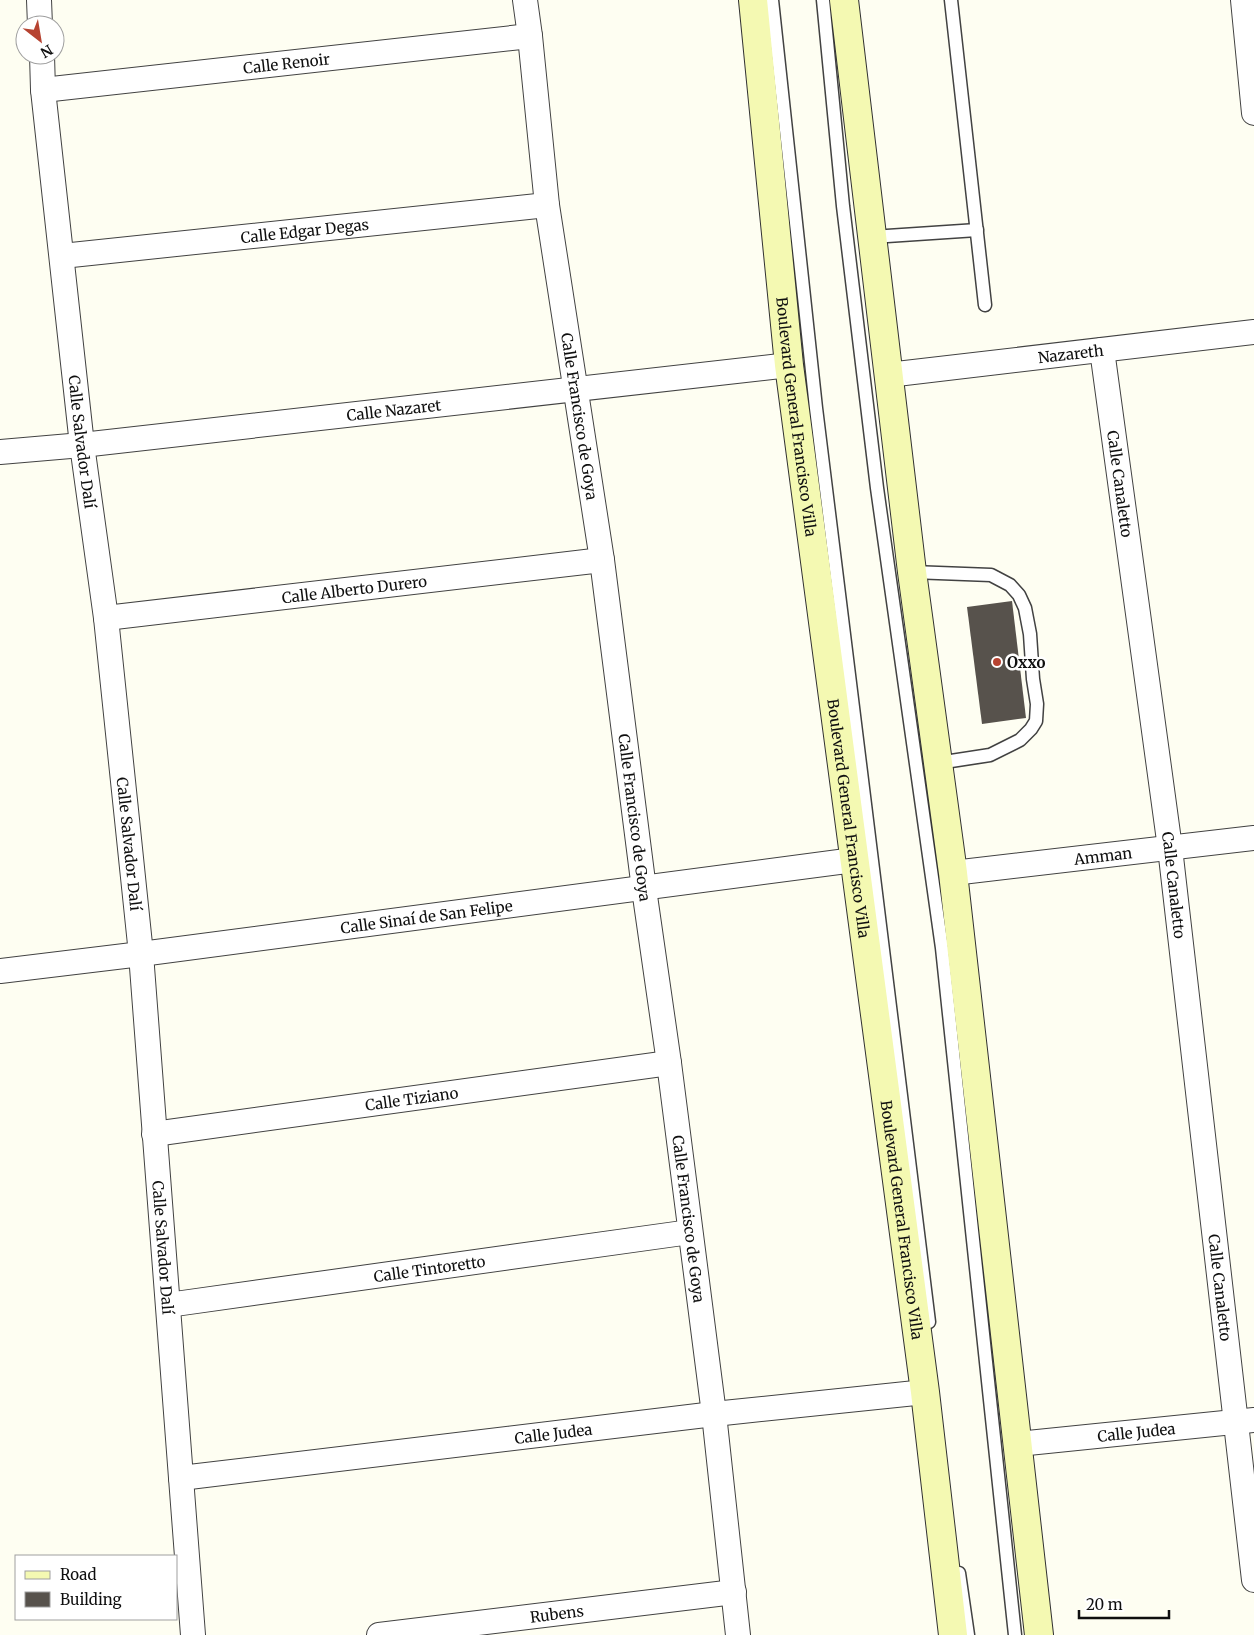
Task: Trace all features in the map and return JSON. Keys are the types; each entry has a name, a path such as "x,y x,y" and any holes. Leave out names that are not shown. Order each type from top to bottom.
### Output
{"main road":[{"name":"Boulevard General Francisco Villa","path":"753,0 789,365 854,860 931,1389 953,1635"},
{"path":"844,0 912,572 954,873 1040,1635"}],"street":[{"path":"39,0 40,15"},
{"name":"Calle Francisco de Goya","path":"525,0 547,205 602,560 644,889 669,1063 714,1414 738,1635"},
{"path":"1243,0 1254,113"},
{"name":"Calle Renoir","path":"43,90 530,36"},
{"name":"Calle Salvador Dalí","path":"42,65 43,90 82,445 106,618 140,954 193,1635"},
{"name":"Calle Edgar Degas","path":"62,256 547,205"},
{"name":"Nazareth","path":"888,375 1254,332"},
{"name":"Calle Canaletto","path":"1102,350 1245,1421 1254,1580"},
{"name":"Calle Nazaret","path":"0,452 82,445 789,365"},
{"name":"Calle Alberto Durero","path":"106,618 602,560"},
{"name":"Amman","path":"954,873 1254,838"},
{"name":"Calle Sinaí de San Felipe","path":"0,971 644,889 854,860"},
{"name":"Calle Tiziano","path":"154,1134 669,1063"},
{"name":"Calle Tintoretto","path":"168,1305 690,1232"},
{"name":"Calle Judea","path":"181,1478 931,1389"},
{"name":"Calle Judea","path":"1018,1444 1245,1421"},
{"name":"Rubens","path":"379,1635 734,1592"}],"lane":[{"path":"772,0 816,408 931,1338"},
{"path":"823,0 844,206 877,488 942,948 1015,1635"},
{"path":"951,0 986,305"},
{"path":"872,237 977,230"},
{"path":"912,572 991,574 1010,585 1019,595 1025,608 1030,634 1037,704 1036,721 1031,730 1020,740 990,755 938,763"},
{"path":"931,1389 942,1434"},
{"path":"958,1560 968,1635"}],"building":[{"name":"Oxxo","path":"1012,601 1026,718 982,724 967,607"}],"place":[{"name":"Oxxo","path":"997,662"}]}
